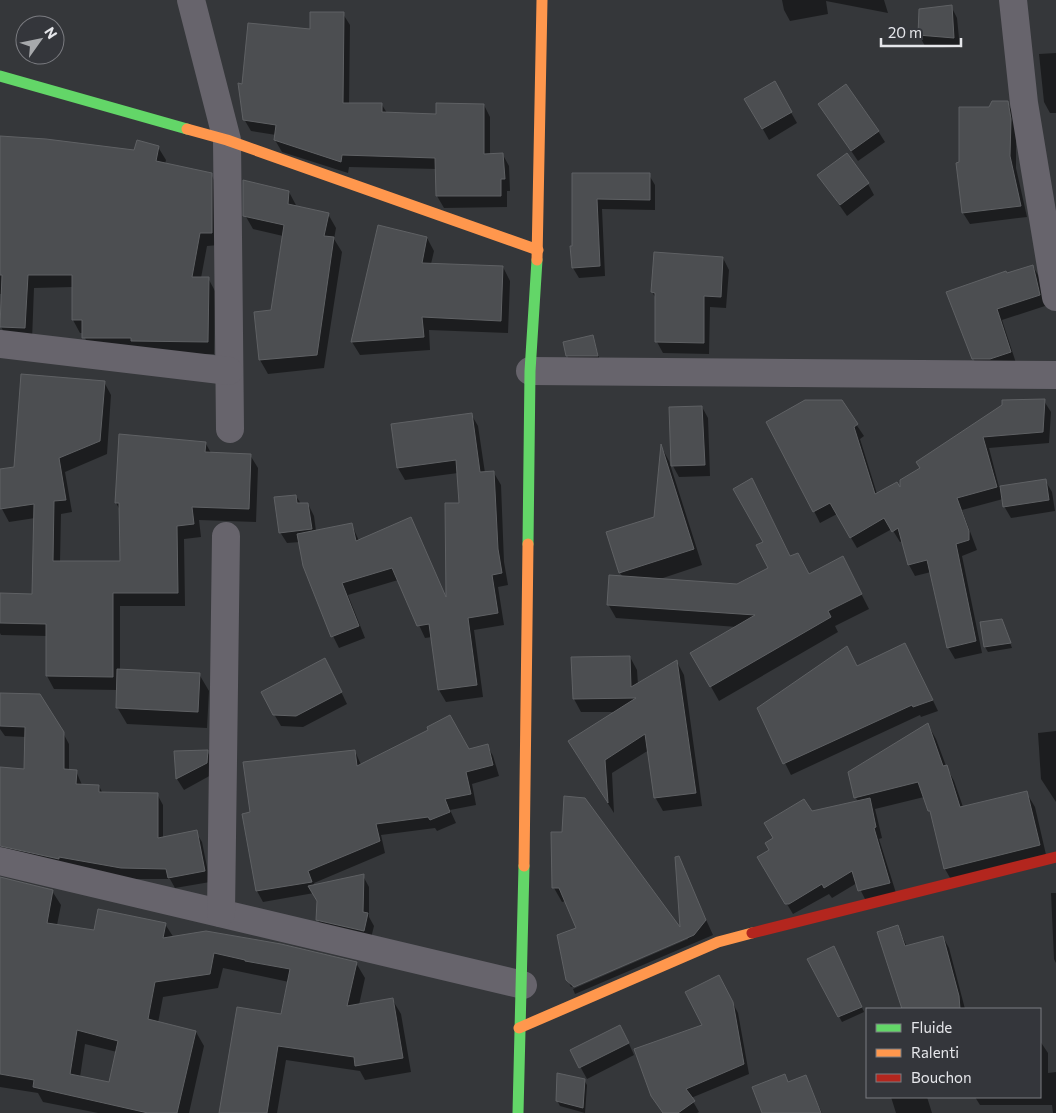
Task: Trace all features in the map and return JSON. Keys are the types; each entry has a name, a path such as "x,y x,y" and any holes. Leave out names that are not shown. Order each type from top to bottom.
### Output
{"street":[{"path":"192,0 227,140 230,429"},
{"path":"518,1113 519,1028 523,985 530,371 538,250 542,0"},
{"path":"1013,0 1024,103 1056,297"},
{"path":"0,76 227,140 538,250"},
{"path":"0,344 229,371"},
{"path":"530,371 1056,375"},
{"path":"221,913 226,536"},
{"path":"519,1028 718,942 1056,857"},
{"path":"0,861 523,985"}],"building":[{"path":"952,5 954,38 918,35 919,9"},
{"path":"310,12 344,12 343,103 382,103 382,112 436,114 436,103 484,104 484,154 503,153 505,179 501,179 501,196 436,196 435,158 342,155 341,162 274,140 276,125 243,120 238,83 242,84 248,23 310,29"},
{"path":"775,81 792,112 762,129 744,99"},
{"path":"846,84 879,131 851,151 818,104"},
{"path":"992,101 1008,101 1011,119 1010,156 1021,206 962,213 956,163 959,162 959,107 989,107"},
{"path":"0,136 46,139 134,150 137,140 159,146 156,161 212,173 212,233 200,233 192,277 209,277 208,342 131,341 131,338 82,338 82,320 72,320 72,275 28,275 25,328 0,327 2,275 0,275"},
{"path":"847,153 869,183 840,205 817,175"},
{"path":"572,173 650,173 650,200 597,199 600,266 572,268 570,246 572,246"},
{"path":"243,180 289,191 288,204 329,213 324,236 334,237 317,355 259,360 254,312 271,310 284,225 243,216"},
{"path":"378,225 427,237 422,263 503,266 501,321 422,317 424,337 351,342"},
{"path":"654,252 723,257 721,297 704,296 704,343 655,342 655,293 651,292"},
{"path":"1033,265 1040,295 997,309 1011,352 990,359 972,359 946,292 1006,271 1007,273"},
{"path":"593,335 598,356 566,356 563,342"},
{"path":"21,374 105,381 100,441 59,458 66,500 54,501 53,561 120,561 119,503 115,503 119,434 206,442 205,452 251,454 249,509 192,507 194,524 177,526 178,593 113,593 113,677 46,676 46,624 0,623 0,593 32,594 34,504 0,509 0,469 14,467"},
{"path":"1045,399 1043,432 983,437 997,487 957,498 969,531 969,540 956,544 976,641 947,648 927,560 908,565 898,528 892,532 884,518 850,538 830,503 813,512 766,422 805,400 842,400 858,424 854,427 875,494 897,482 900,487 900,480 920,468 916,462 1002,405 1002,400"},
{"path":"702,406 705,465 671,466 669,407"},
{"path":"472,413 480,472 494,471 498,549 502,573 492,575 498,613 468,618 477,685 438,690 429,624 417,626 392,568 342,583 359,626 331,637 303,566 297,534 352,523 356,541 411,517 446,597 445,503 459,503 456,460 397,468 391,424"},
{"path":"661,444 694,549 619,573 606,532 654,517"},
{"path":"752,478 790,556 798,553 809,574 843,556 862,594 828,611 831,617 710,687 690,653 755,615 607,605 609,575 737,584 768,568 756,545 763,542 733,489"},
{"path":"1046,479 1049,500 1003,507 1000,486"},
{"path":"296,495 297,503 308,503 312,529 279,533 274,497"},
{"path":"1002,619 1011,643 984,647 980,622"},
{"path":"905,643 933,700 913,707 912,705 783,764 757,708 847,646 857,666"},
{"path":"630,656 631,687 677,660 696,793 654,798 645,734 605,760 608,803 568,741 636,698 573,699 571,657"},
{"path":"325,658 342,692 296,716 273,715 261,692"},
{"path":"117,669 200,673 198,712 116,708"},
{"path":"0,693 40,694 64,732 64,769 77,770 76,784 99,785 99,792 158,793 158,838 197,830 205,871 168,878 166,869 121,868 59,857 59,859 0,846 0,767 24,769 25,727 0,726"},
{"path":"450,715 469,749 488,744 493,765 466,772 471,794 445,799 450,812 430,820 428,817 376,824 380,841 308,871 312,882 256,891 242,814 250,812 243,762 355,750 357,766 428,730 427,727"},
{"path":"928,723 943,766 947,765 960,807 1027,791 1040,845 944,869 930,811 928,811 918,782 854,798 848,772"},
{"path":"208,750 207,763 176,779 174,751"},
{"path":"564,796 585,798 680,927 675,857 679,856 706,920 694,935 574,987 566,980 557,935 576,928 559,888 552,888 551,832 562,832"},
{"path":"870,798 876,827 874,828 890,883 858,891 852,871 824,888 822,884 789,904 785,904 757,857 769,850 765,843 773,838 764,823 804,799 812,811"},
{"path":"364,874 363,912 368,913 364,931 316,920 317,901 308,886"},
{"path":"0,877 53,890 47,923 94,930 98,909 166,923 163,938 206,931 281,944 357,962 347,1006 393,998 403,1058 355,1066 354,1057 278,1046 267,1113 219,1113 237,1007 281,1014 290,969 214,953 210,974 155,982 148,1019 196,1031 177,1113 148,1113 33,1087 34,1080 0,1074","holes":["77,1030 118,1041 109,1082 70,1074"]},
{"path":"898,925 905,946 943,936 959,996 960,1008 902,1008 877,932"},
{"path":"834,946 862,1007 838,1017 807,959"},
{"path":"719,975 733,1002 744,1064 686,1089 695,1101 678,1113 663,1113 651,1096 634,1049 702,1025 685,992"},
{"path":"620,1025 629,1043 579,1068 570,1050"},
{"path":"557,1073 585,1079 583,1108 556,1101"},
{"path":"785,1074 788,1082 806,1075 821,1113 762,1113 752,1087"}],"traffic: fast":[{"path":"0,76 187,129"},
{"path":"528,544 530,371 537,260"},
{"path":"518,1113 524,866"}],"traffic: slow":[{"path":"537,260 542,0"},
{"path":"187,129 227,140 538,250"},
{"path":"524,866 528,544"},
{"path":"519,1028 718,942 752,933"}],"traffic: jam":[{"path":"752,933 1056,857"}]}
